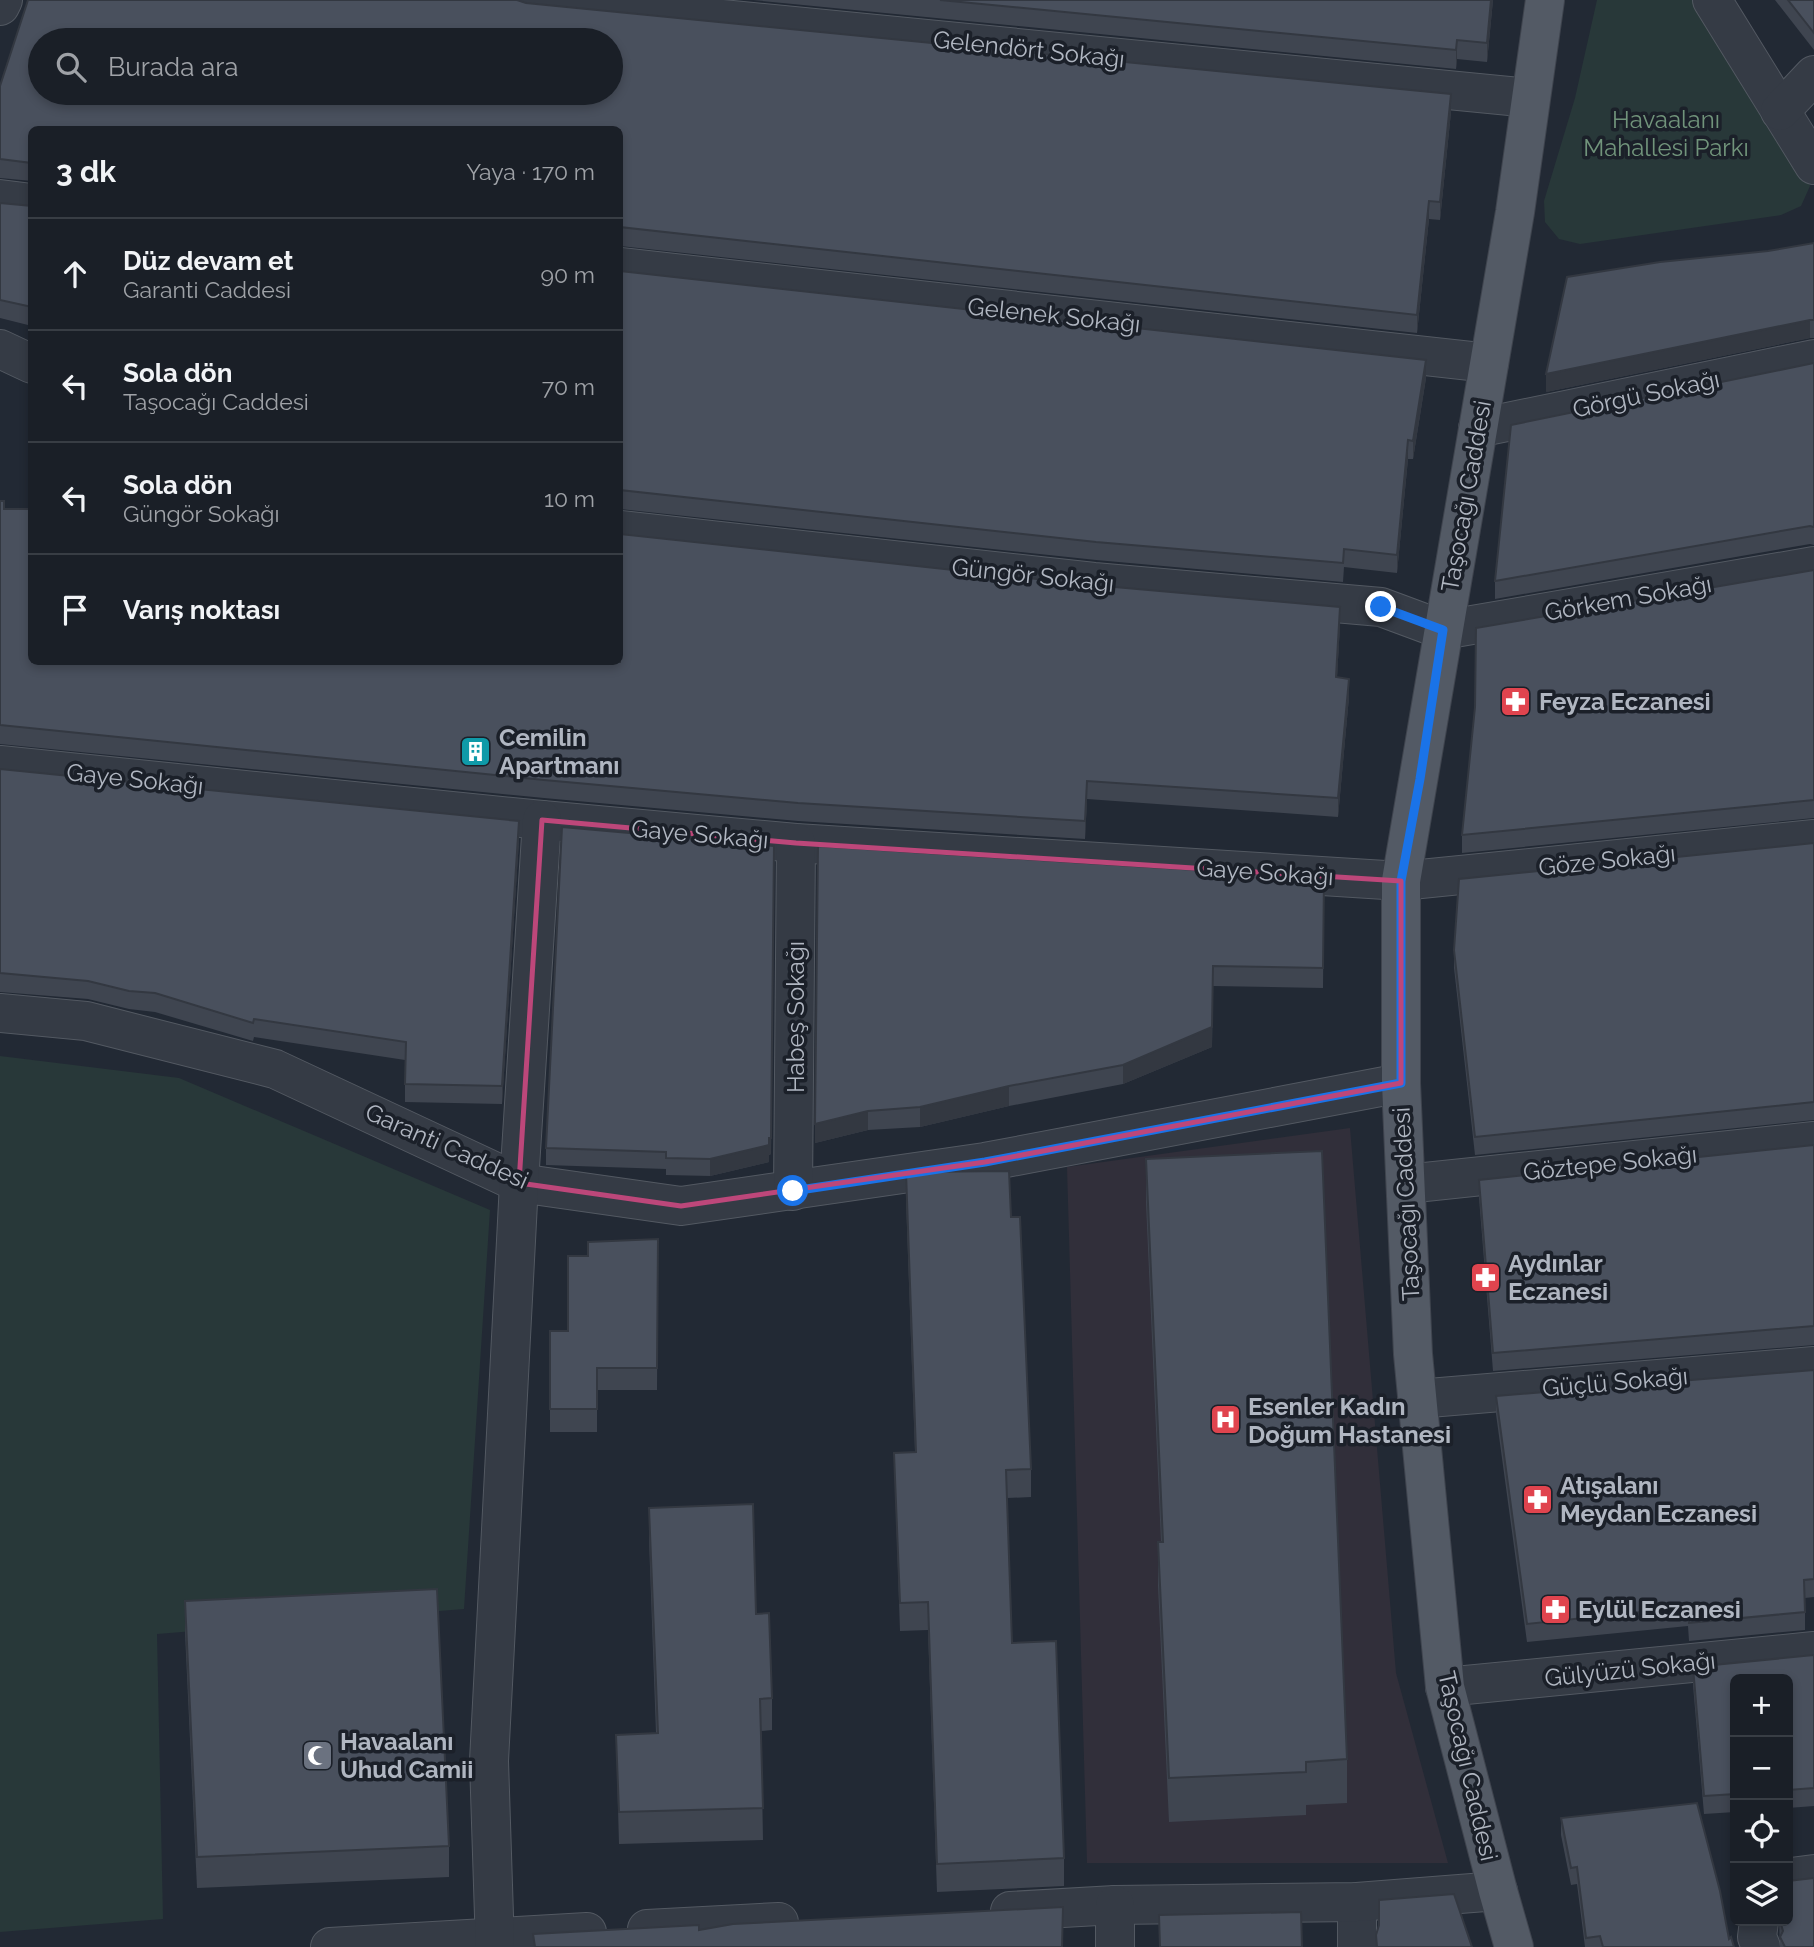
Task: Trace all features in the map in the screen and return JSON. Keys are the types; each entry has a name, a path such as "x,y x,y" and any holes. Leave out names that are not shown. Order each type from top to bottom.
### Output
{"main road":[{"name":"Taşocağı Caddesi","path":"1514,1947 1445,1687 1417,1399 1401,1083 1401,881 1515,212 1545,0"}],"street":[{"path":"0,6 4,0"},
{"name":"Gelendört Sokağı","path":"528,0 1530,98"},
{"path":"1712,0 1814,165"},
{"path":"1780,111 1814,75"},
{"path":"0,200 28,203"},
{"name":"Gelenek Sokağı","path":"623,267 1489,363"},
{"path":"0,349 28,362"},
{"name":"Görgü Sokağı","path":"1478,428 1814,359"},
{"name":"Güngör Sokağı","path":"623,530 1094,582 1381,607 1443,630"},
{"name":"Görkem Sokağı","path":"1443,630 1814,566"},
{"name":"Gaye Sokağı","path":"0,765 796,843 1401,881"},
{"path":"494,1942 489,1761 519,1183 542,820"},
{"name":"Göze Sokağı","path":"1401,881 1814,839"},
{"name":"Habeş Sokağı","path":"793,1191 796,843"},
{"name":"Garanti Caddesi","path":"0,1013 86,1021 275,1069 519,1183 681,1206 985,1162 1401,1083"},
{"name":"Göztepe Sokağı","path":"1406,1184 1814,1141"},
{"name":"Güçlü Sokağı","path":"1417,1399 1814,1366"},
{"name":"Gülyüzü Sokağı","path":"1445,1687 1814,1651"},
{"path":"1793,1877 1814,1874"},
{"path":"977,1912 1115,1905 1357,1902 1498,1891"},
{"path":"1357,1902 1357,1947"},
{"path":"1115,1905 1115,1947"},
{"path":"330,1947 494,1942 811,1921"},
{"path":"1758,1926 1757,1937 1760,1947"}],"highlighted area":[{"path":"542,820 796,843 1401,881 1401,1083 985,1162 681,1206 519,1183"}],"shaded area":[{"name":"Esenler Kadın Doğum Hastanesi","path":"1350,1128 1396,1673 1448,1863 1087,1863 1067,1167"}],"green space":[{"name":"Havaalanı Mahallesi Parkı","path":"1597,0 1696,0 1804,165 1810,186 1801,206 1781,215 1580,244 1559,239 1545,222 1544,201 1575,98"},
{"path":"0,1056 179,1078 490,1210 464,1609 157,1634 163,1919 0,1932"}],"building":[{"path":"28,0 517,0 1451,94 1440,202 1429,201 1417,315 623,227 623,126 28,126 28,162 0,159 0,86"},
{"path":"940,0 1491,0 1487,43 1457,40 1456,50"},
{"path":"1788,0 1814,0 1814,33"},
{"path":"0,203 28,206 28,306 0,300"},
{"path":"1814,243 1814,320 1546,374 1567,277 1660,262 1768,251"},
{"path":"623,271 1426,360 1413,441 1408,440 1397,555 1344,549 1343,563 1096,542 623,490"},
{"path":"1814,363 1814,527 1495,581 1511,425"},
{"path":"0,501 4,501 4,509 28,509 28,665 623,665 623,534 1092,585 1340,607 1336,677 1349,679 1338,798 1087,781 1085,821 798,803 0,725"},
{"path":"1814,570 1814,800 1462,835 1475,707 1476,628"},
{"path":"0,769 519,821 502,1086 405,1084 406,1042 254,1019 253,1023 155,993 129,991 88,981 0,973"},
{"path":"562,827 774,846 769,1145 710,1159 666,1158 666,1152 546,1148"},
{"path":"1814,843 1814,1102 1475,1137 1454,950 1459,879"},
{"path":"818,846 1324,878 1323,968 1213,966 1212,1027 1123,1065 1009,1086 920,1107 868,1111 815,1124"},
{"path":"1814,1145 1814,1326 1493,1353 1479,1180"},
{"path":"1322,1151 1347,1759 1306,1762 1306,1772 1169,1778 1158,1542 1163,1542 1146,1159"},
{"path":"1009,1171 1011,1217 1020,1217 1031,1469 1006,1470 1012,1643 1056,1641 1064,1858 937,1864 928,1602 900,1603 894,1453 916,1452 906,1172"},
{"path":"658,1239 657,1368 597,1368 597,1409 550,1409 550,1331 568,1331 568,1256 588,1256 588,1242"},
{"path":"1814,1370 1814,1579 1804,1580 1805,1612 1689,1623 1688,1607 1527,1624 1496,1396"},
{"path":"753,1504 756,1614 769,1613 772,1698 760,1699 763,1808 619,1812 616,1735 658,1733 649,1508"},
{"name":"Havaalanı Uhud Camii","path":"437,1589 449,1846 197,1857 185,1601"},
{"path":"1814,1655 1814,1788 1793,1790 1793,1674 1730,1674 1730,1794 1704,1796 1693,1667"},
{"path":"1697,1803 1720,1891 1729,1939 1731,1937 1734,1947 1603,1947 1600,1936 1586,1938 1577,1867 1571,1868 1561,1818"},
{"path":"1814,1878 1814,1947 1785,1947 1780,1937 1783,1931 1782,1926 1793,1926 1793,1880"},
{"path":"1454,1894 1472,1947 1377,1947 1379,1900"},
{"path":"1063,1907 1062,1947 535,1947 533,1934 699,1925 699,1930 733,1924"},
{"path":"1301,1912 1302,1947 1160,1947 1159,1915"}],"place":[{"name":"Feyza Eczanesi","path":"1516,701"},
{"name":"Cemilin Apartmanı","path":"476,751"},
{"name":"Aydınlar Eczanesi","path":"1485,1277"},
{"name":"Esenler Kadın Doğum Hastanesi","path":"1225,1420"},
{"name":"Atışalanı Meydan Eczanesi","path":"1537,1499"},
{"name":"Eylül Eczanesi","path":"1555,1609"},
{"name":"Havaalanı Uhud Camii","path":"317,1755"}],"route":[{"path":"793,1191 985,1162 1401,1083 1401,881 1443,630 1381,607"}]}
